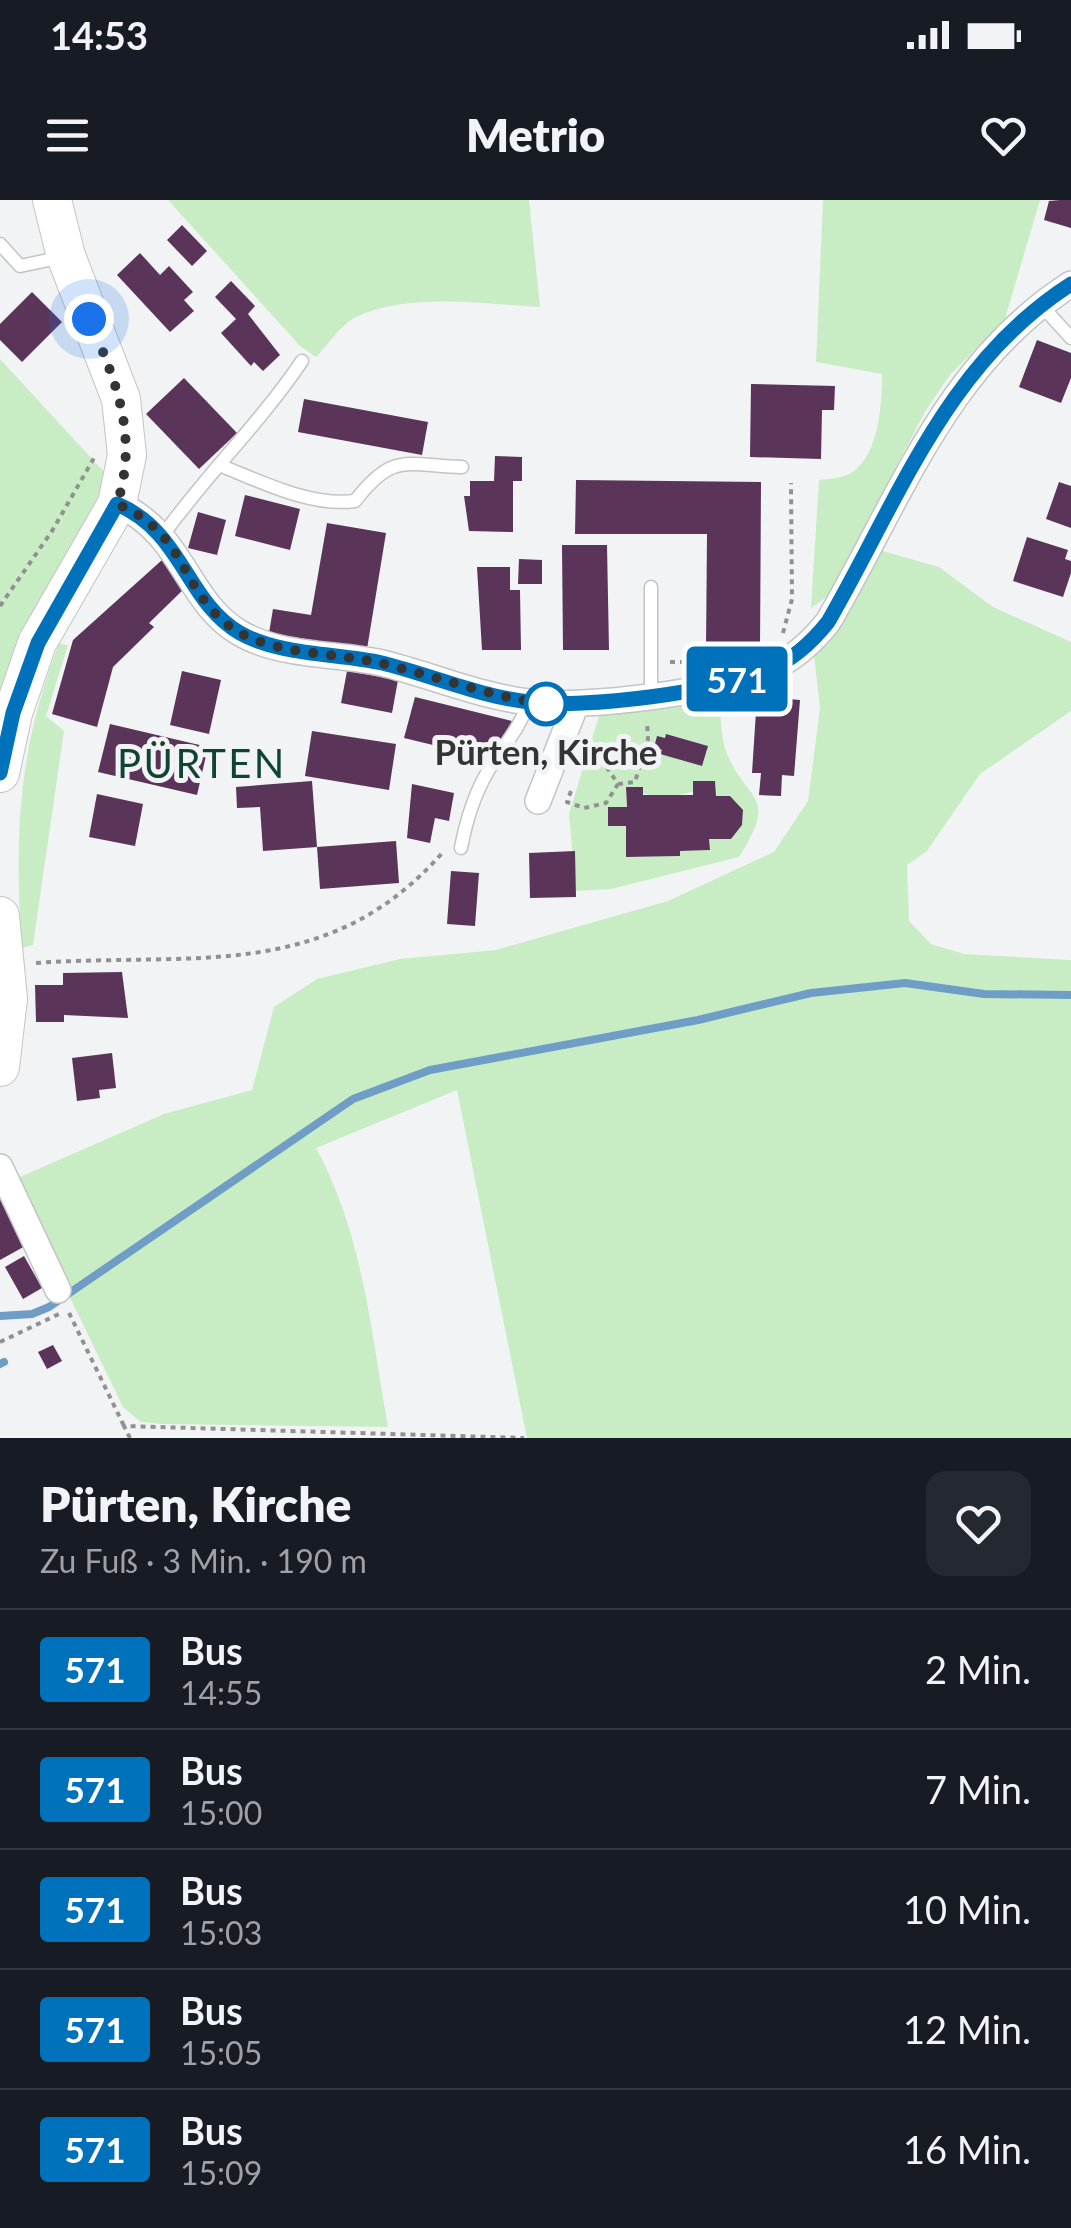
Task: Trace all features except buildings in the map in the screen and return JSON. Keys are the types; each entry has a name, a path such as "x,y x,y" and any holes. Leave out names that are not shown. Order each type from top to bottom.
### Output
{"main road":[{"path":"0,774 13,713 38,643 117,504 127,455 121,399 66,256 52,200"},
{"path":"0,916 8,1020 0,1067"}],"street":[{"path":"117,504 140,514 163,535 220,619 242,634 266,643 379,663 529,702 648,700 756,675 814,639 838,606 955,392 986,356 1071,284"},
{"path":"538,801 576,704"},
{"path":"0,1167 63,1300"}],"lane":[{"path":"0,244 20,266 66,256"},
{"path":"1041,306 1071,338"},
{"path":"163,535 268,411 302,361"},
{"path":"219,465 273,487 338,503 355,501 378,471 396,465 462,467"},
{"path":"648,700 651,587"},
{"path":"461,848 467,818 486,773 516,734 529,702"}],"path":[{"path":"0,606 52,531 95,456"},
{"path":"776,646 785,630 792,599 792,483"},
{"path":"650,662 718,661"},
{"path":"618,784 635,782 648,738 648,700"},
{"path":"549,766 570,771 587,738"},
{"path":"583,751 600,758 618,784"},
{"path":"572,785 567,802 584,808 606,803 618,784"},
{"path":"6,966 265,955 348,927 387,904 414,885 467,818"},
{"path":"0,1342 63,1300 130,1438"},
{"path":"124,1426 524,1438"}],"green space":[{"path":"168,200 529,200 540,307 446,302 397,305 354,318 316,357 300,346"},
{"path":"823,200 1040,200 1005,319 950,375 926,410 828,596 811,608 819,480 851,473 868,455 880,414 882,386 882,374 816,362"},
{"path":"0,359 106,474 89,520 0,697"},
{"path":"879,550 939,567 993,607 1071,642 1071,711 980,774 927,851 907,865 909,921 931,944 964,954 1071,960 1071,1438 527,1438 457,1090 316,1148 332,1181 355,1249 388,1427 162,1424 141,1422 123,1407 13,1180 164,1114 252,1090 274,1007 317,979 400,959 496,950 668,901 774,852 808,801 820,708 814,655 836,633"},
{"path":"59,644 68,645 46,716 64,731 33,945 22,948 22,793 35,720"},
{"path":"719,692 727,754 756,800 758,810 751,836 739,857 611,889 576,891 569,814 602,706","holes":["667,734 708,746 701,766 661,754 662,750 654,747 656,737 665,738","715,781 716,796 743,810 742,825 731,839 709,839 709,850 680,851 679,856 627,857 626,826 608,826 608,808 627,807 626,788 672,796"]}],"waterway":[{"path":"0,1316 32,1314 49,1307 353,1099 430,1070 698,1020 811,993 905,983 984,994 1071,995"},
{"path":"0,1364 4,1362"}],"bus line":[{"name":"571","path":"0,773 13,713 38,643 117,504 154,525 220,619 242,634 266,643 379,663 492,696 556,704 720,683 772,668 800,651 828,622 955,392 1011,330 1071,284"}],"place":[{"name":"Pürten, Kirche","path":"546,704"}],"district":[{"name":"PÜRTEN","path":"202,763"}],"route":[{"path":"89,319 117,386 125,418 127,455 117,504 154,525 220,619 242,634 266,643 379,663 492,696 546,704"}]}
